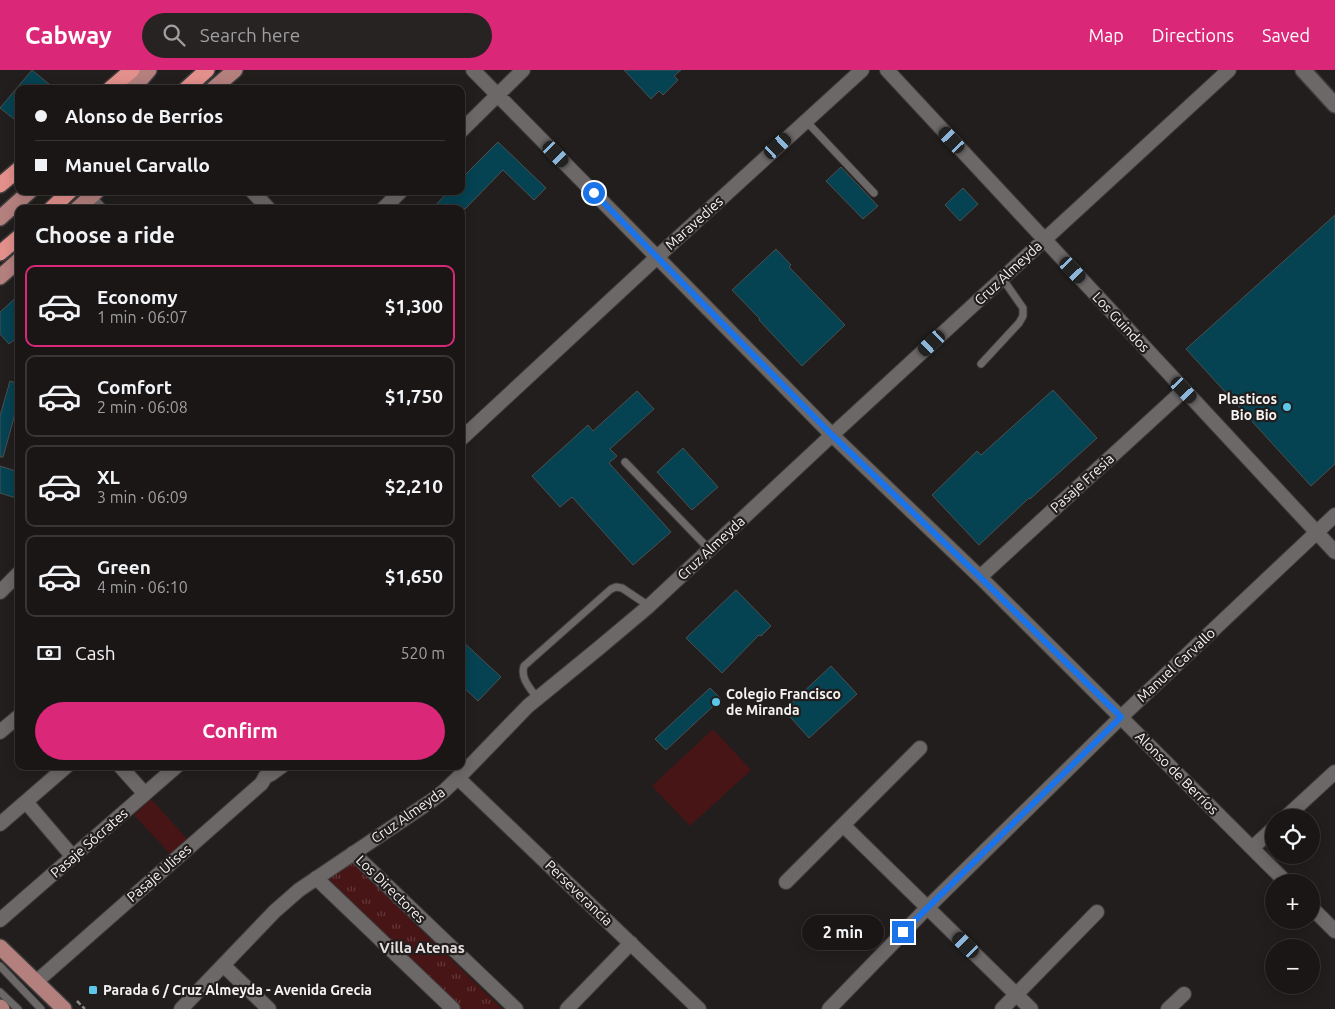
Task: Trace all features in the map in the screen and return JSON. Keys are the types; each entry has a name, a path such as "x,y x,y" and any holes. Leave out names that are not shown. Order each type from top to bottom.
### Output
{"highway":[{"path":"115,85 132,70"},
{"path":"190,85 207,70"},
{"path":"0,185 15,172"},
{"path":"54,205 66,195"},
{"path":"0,253 15,240"}],"main road":[{"path":"136,85 149,70"},
{"path":"218,85 235,70"},
{"path":"1303,70 1335,105"},
{"path":"0,218 26,195"},
{"path":"82,205 93,195"},
{"path":"0,277 15,264"},
{"path":"0,947 64,1009"}],"street":[{"name":"Alonso de Berríos","path":"472,70 832,435 980,577 1278,874"},
{"path":"465,127 523,70"},
{"name":"Maravedies","path":"465,435 862,70"},
{"name":"Los Guindos","path":"887,70 1335,552"},
{"name":"Cruz Almeyda","path":"181,1009 275,911 299,890 431,801 458,778 537,698 648,606 1229,70"},
{"path":"256,195 265,205"},
{"path":"387,205 397,195"},
{"name":"Pasaje Fresia","path":"980,577 1184,390"},
{"name":"Manuel Carvallo","path":"829,1009 1121,717 1335,515"},
{"path":"0,592 15,577"},
{"path":"0,732 15,719"},
{"path":"786,882 920,748"},
{"path":"0,824 62,770"},
{"path":"124,770 145,794"},
{"name":"Pasaje Sócrates","path":"0,920 172,770"},
{"name":"Pasaje Ulises","path":"36,982 261,784 262,771 271,774 276,770"},
{"path":"1296,809 1335,772"},
{"name":"Perseverancia","path":"458,778 699,1009"},
{"path":"26,802 73,856"},
{"path":"843,825 1031,1009"},
{"path":"1252,848 1265,836"},
{"name":"Los Directores","path":"353,853 516,1009"},
{"path":"316,878 453,1009"},
{"path":"1002,1009 1096,912"},
{"path":"1320,916 1335,931"},
{"path":"567,1009 630,943"},
{"path":"223,965 269,1009"},
{"path":"1168,1009 1184,994"}],"lane":[{"path":"806,121 874,193"},
{"path":"981,364 1023,316 1023,308 1002,278"},
{"path":"625,462 709,549"},
{"path":"537,698 523,677 524,666 611,588 622,588 648,606"},
{"path":"0,966 41,1009"},
{"path":"0,992 18,1009"}],"green space":[{"path":"713,729 751,770 690,826 652,786"},
{"path":"151,799 188,840 171,855 134,815"},
{"path":"352,862 502,1009 462,1009 328,878"}],"building":[{"path":"32,70 50,85 19,85"},
{"path":"624,70 681,70 674,76 678,80 663,95 659,91 651,99"},
{"path":"15,90 15,120 0,108"},
{"path":"498,142 546,188 534,200 503,170 465,209 465,205 436,205 445,195 465,195 465,175"},
{"path":"841,167 878,206 863,219 826,181"},
{"path":"963,188 978,204 960,221 945,205"},
{"name":"Plasticos Bio Bio","path":"1335,215 1335,464 1311,486 1186,349"},
{"path":"776,249 791,265 789,267 845,325 802,366 732,290"},
{"path":"15,299 15,339 9,344 0,334 0,312"},
{"path":"10,381 15,383 15,414 3,457 0,457 0,416"},
{"path":"1053,390 1097,438 979,545 932,495 977,451 981,455"},
{"path":"637,391 654,409 610,449 617,456 609,463 671,532 633,565 572,497 560,507 532,476 588,425 593,431"},
{"path":"683,448 718,487 692,510 657,472"},
{"path":"0,466 15,471 15,498 0,493"},
{"path":"736,590 771,626 761,636 759,635 722,673 686,638"},
{"path":"465,644 501,677 478,701 465,689"},
{"path":"831,666 857,694 809,738 784,710"},
{"path":"710,688 721,699 666,750 655,739"}],"place":[{"name":"Plasticos Bio Bio","path":"1287,407"},
{"name":"Colegio Francisco de Miranda","path":"716,702"},
{"name":"Parada 6 / Cruz Almeyda - Avenida Grecia","path":"93,990"}],"district":[{"name":"Villa Atenas","path":"422,948"}],"route":[{"path":"594,193 832,435 980,577 1121,717 903,932"}]}
